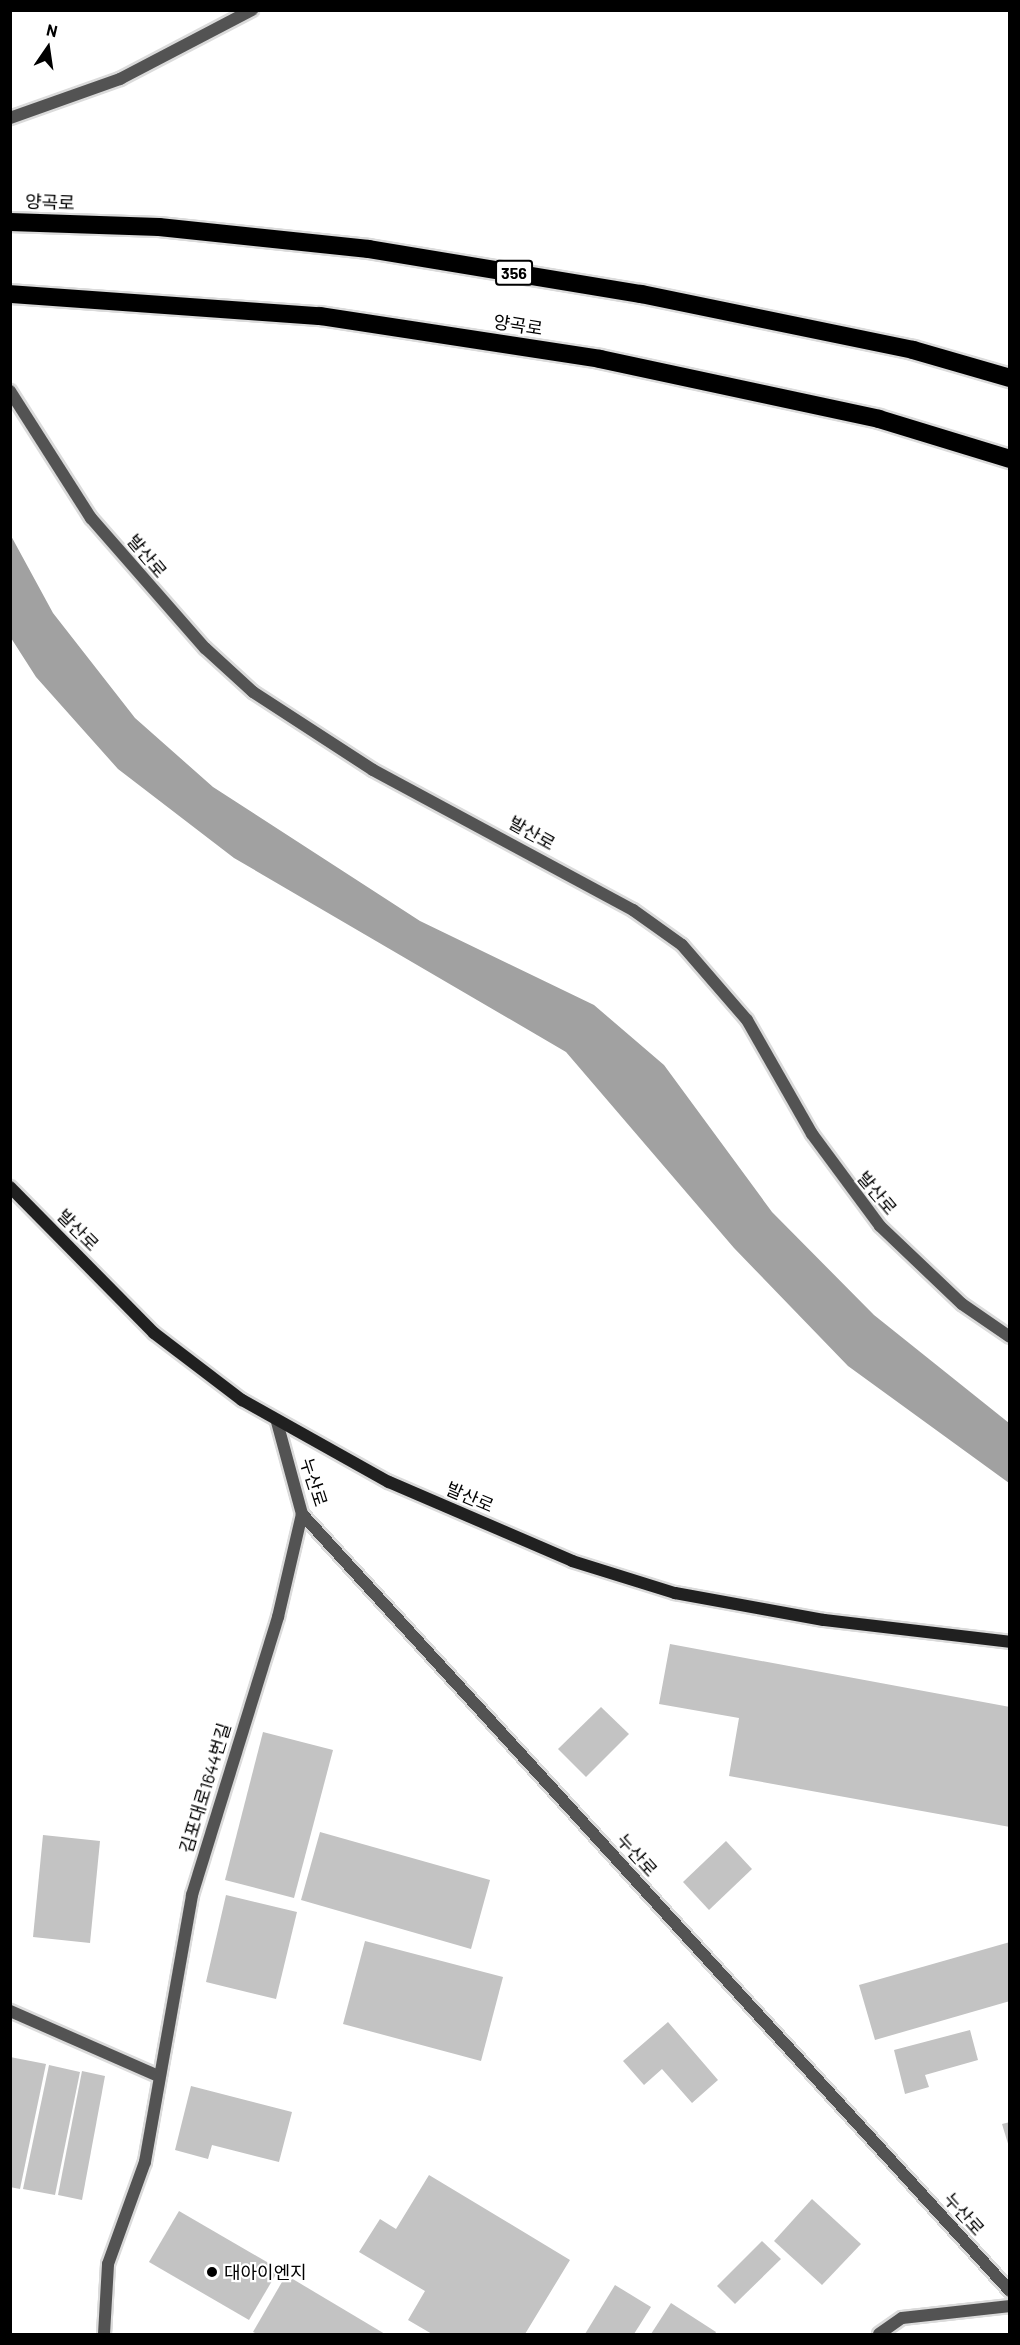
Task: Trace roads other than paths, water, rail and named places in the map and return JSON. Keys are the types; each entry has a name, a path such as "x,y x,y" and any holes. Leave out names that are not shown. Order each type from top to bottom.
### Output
{"highway":[{"name":"양곡로","path":"10,222 159,226 369,249 641,294 913,351 1010,378"},
{"name":"양곡로","path":"13,294 320,316 600,359 879,419 1010,459"}],"street":[{"path":"10,118 120,79 252,10"},
{"name":"발산로","path":"10,391 91,518 205,648 253,692 373,770 633,910 682,945 747,1020 812,1134 880,1226 962,1304 1010,1337"},
{"name":"발산로","path":"10,1187 154,1333 277,1422 389,1482 572,1561 675,1593 824,1620 1010,1642"},
{"name":"누산로","path":"277,1422 302,1514 1010,2291"},
{"name":"김포대로1644번길","path":"104,2334 108,2264 139,2186 156,2075 192,1895 278,1617 302,1514"},
{"path":"10,2010 156,2075"},
{"path":"879,2334 903,2318 1010,2306"}],"place":[{"name":"대아이엔지","path":"212,2272"}]}
